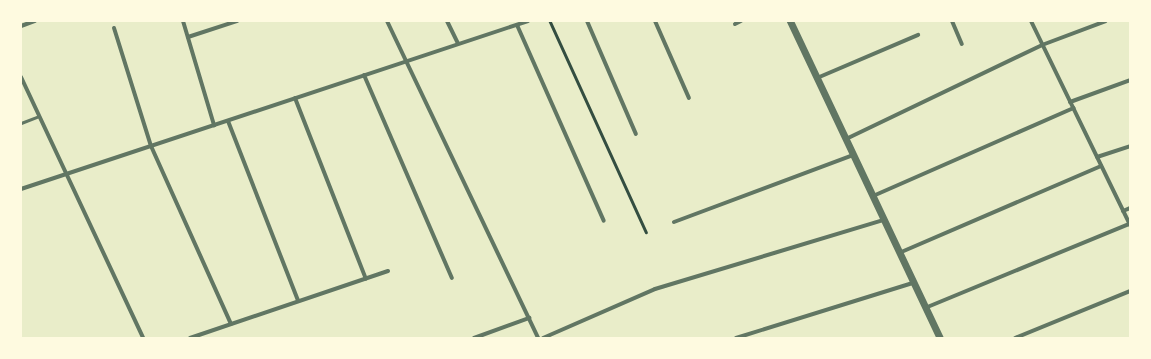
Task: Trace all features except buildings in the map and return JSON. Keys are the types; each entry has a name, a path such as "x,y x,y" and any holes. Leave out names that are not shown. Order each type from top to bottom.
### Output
{"street":[{"path":"21,26 35,21"},
{"path":"183,21 214,125"},
{"path":"188,37 237,21"},
{"path":"387,21 538,338"},
{"path":"447,21 458,44"},
{"path":"511,21 515,25 604,221"},
{"path":"21,189 528,21"},
{"path":"587,21 636,134"},
{"path":"656,21 689,98"},
{"path":"735,24 741,21"},
{"path":"790,21 940,338"},
{"path":"952,21 962,44"},
{"path":"925,308 1130,225 1031,21"},
{"path":"846,139 1042,45 1106,21"},
{"path":"114,28 151,146 231,324"},
{"path":"817,78 918,35"},
{"path":"364,75 452,278"},
{"path":"21,77 143,338"},
{"path":"1070,102 1130,80"},
{"path":"294,98 366,279"},
{"path":"873,196 1073,108"},
{"path":"228,121 298,302"},
{"path":"1097,157 1130,146"},
{"path":"674,222 853,155"},
{"path":"899,253 1101,166"},
{"path":"1123,211 1130,208"},
{"path":"543,338 655,289 884,220"},
{"path":"190,338 388,271"},
{"path":"736,338 913,282"},
{"path":"1015,338 1130,291"},
{"path":"474,338 529,318"}],"lane":[{"path":"21,123 39,116"}],"path":[{"path":"550,21 646,232"}]}
